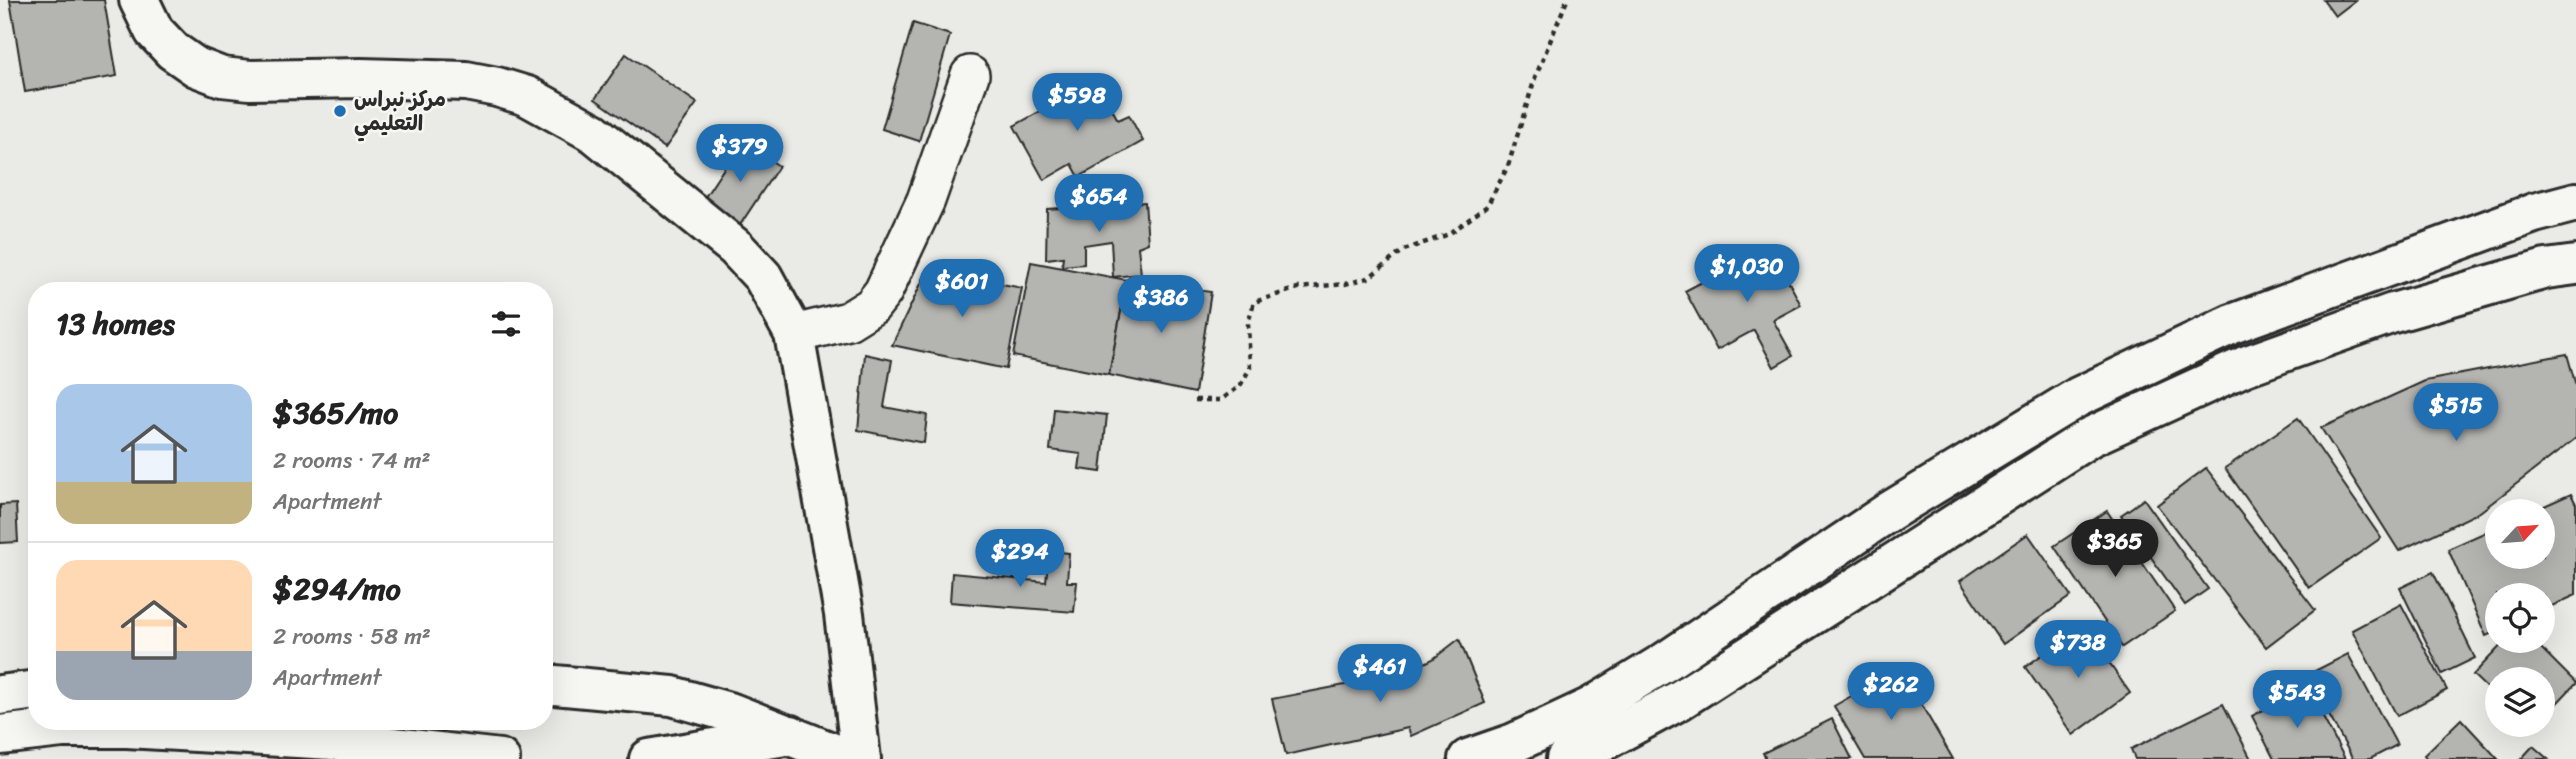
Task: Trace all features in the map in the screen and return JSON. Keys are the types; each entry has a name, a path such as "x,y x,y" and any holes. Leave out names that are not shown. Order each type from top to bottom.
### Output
{"main road":[{"path":"139,0 155,31 173,51 196,67 222,77 250,80 361,78 466,81 527,96 594,133 736,248 763,277 794,334 844,614 861,759"},
{"path":"1468,759 1514,743 1591,707 1665,662 1889,512 2078,397 2232,324 2534,213 2576,202"},
{"path":"1566,759 1680,699 2090,437 2258,361 2393,313 2546,270 2576,265"},
{"path":"553,685 672,696 732,713 849,759"},
{"path":"0,695 28,691"},
{"path":"0,736 46,730"},
{"path":"161,730 331,740 500,759"},
{"path":"649,759 791,736"}],"street":[{"path":"794,334 848,321 872,306 883,292 926,200 970,75"}],"path":[{"path":"1195,400 1220,400 1240,386 1250,368 1248,323 1254,302 1298,288 1345,285 1368,278 1404,250 1449,234 1487,206 1508,166 1535,78 1567,0"}],"building":[{"path":"10,0 104,0 117,76 25,92"},
{"path":"2323,0 2356,0 2335,16"},
{"path":"913,23 950,35 919,141 882,129"},
{"path":"626,54 697,103 665,148 595,99"},
{"path":"1096,80 1118,120 1129,115 1143,141 1079,177 1072,164 1044,180 1014,126"},
{"path":"742,141 779,166 738,228 701,203"},
{"path":"1145,202 1148,243 1138,247 1141,274 1113,277 1111,241 1084,245 1084,264 1062,266 1063,257 1046,259 1047,209"},
{"path":"1770,246 1801,305 1773,320 1793,356 1774,367 1754,330 1717,350 1685,291"},
{"path":"1031,262 1127,280 1109,375 1013,356"},
{"path":"928,269 1022,288 1006,369 892,345"},
{"path":"1127,280 1211,292 1195,393 1109,375"},
{"path":"865,354 892,360 884,407 927,415 924,443 858,430"},
{"path":"2567,354 2576,386 2576,438 2497,499 2485,499 2485,508 2480,512 2399,551 2321,428 2425,381"},
{"path":"1054,409 1107,415 1101,472 1079,469 1081,454 1050,450"},
{"path":"2298,418 2381,538 2309,588 2225,468"},
{"path":"2206,468 2315,610 2266,647 2157,505"},
{"path":"2571,494 2576,504 2576,595 2555,605 2555,583 2485,583 2485,634 2448,549 2485,532 2485,569 2555,569 2555,501"},
{"path":"2144,499 2208,589 2185,605 2121,515"},
{"path":"16,504 18,542 0,543 0,505"},
{"path":"2107,511 2175,611 2122,647 2054,546"},
{"path":"2028,534 2071,596 2003,644 1960,581"},
{"path":"1049,551 1069,553 1067,582 1077,582 1074,612 950,602 952,573 1046,582"},
{"path":"2433,572 2475,658 2442,674 2400,588"},
{"path":"2401,604 2447,690 2397,716 2352,630"},
{"path":"2083,626 2130,693 2073,735 2025,667"},
{"path":"1459,639 1485,703 1411,736 1408,728 1286,755 1272,699 1402,674 1433,659"},
{"path":"2494,653 2546,653 2576,683 2555,705 2555,667 2485,667 2485,686 2473,675"},
{"path":"2348,654 2397,745 2370,759 2353,759 2307,675"},
{"path":"1900,668 1953,759 1865,759 1834,706"},
{"path":"2307,687 2345,759 2274,759 2252,716"},
{"path":"2223,704 2251,759 2135,759 2131,749"},
{"path":"1832,719 1852,759 1766,759 1763,753"},
{"path":"2461,719 2498,759 2427,759 2424,755"},
{"path":"2533,746 2548,759 2521,759"}],"place":[{"name":"مركز نبراس التعليمي","path":"340,111"}]}
